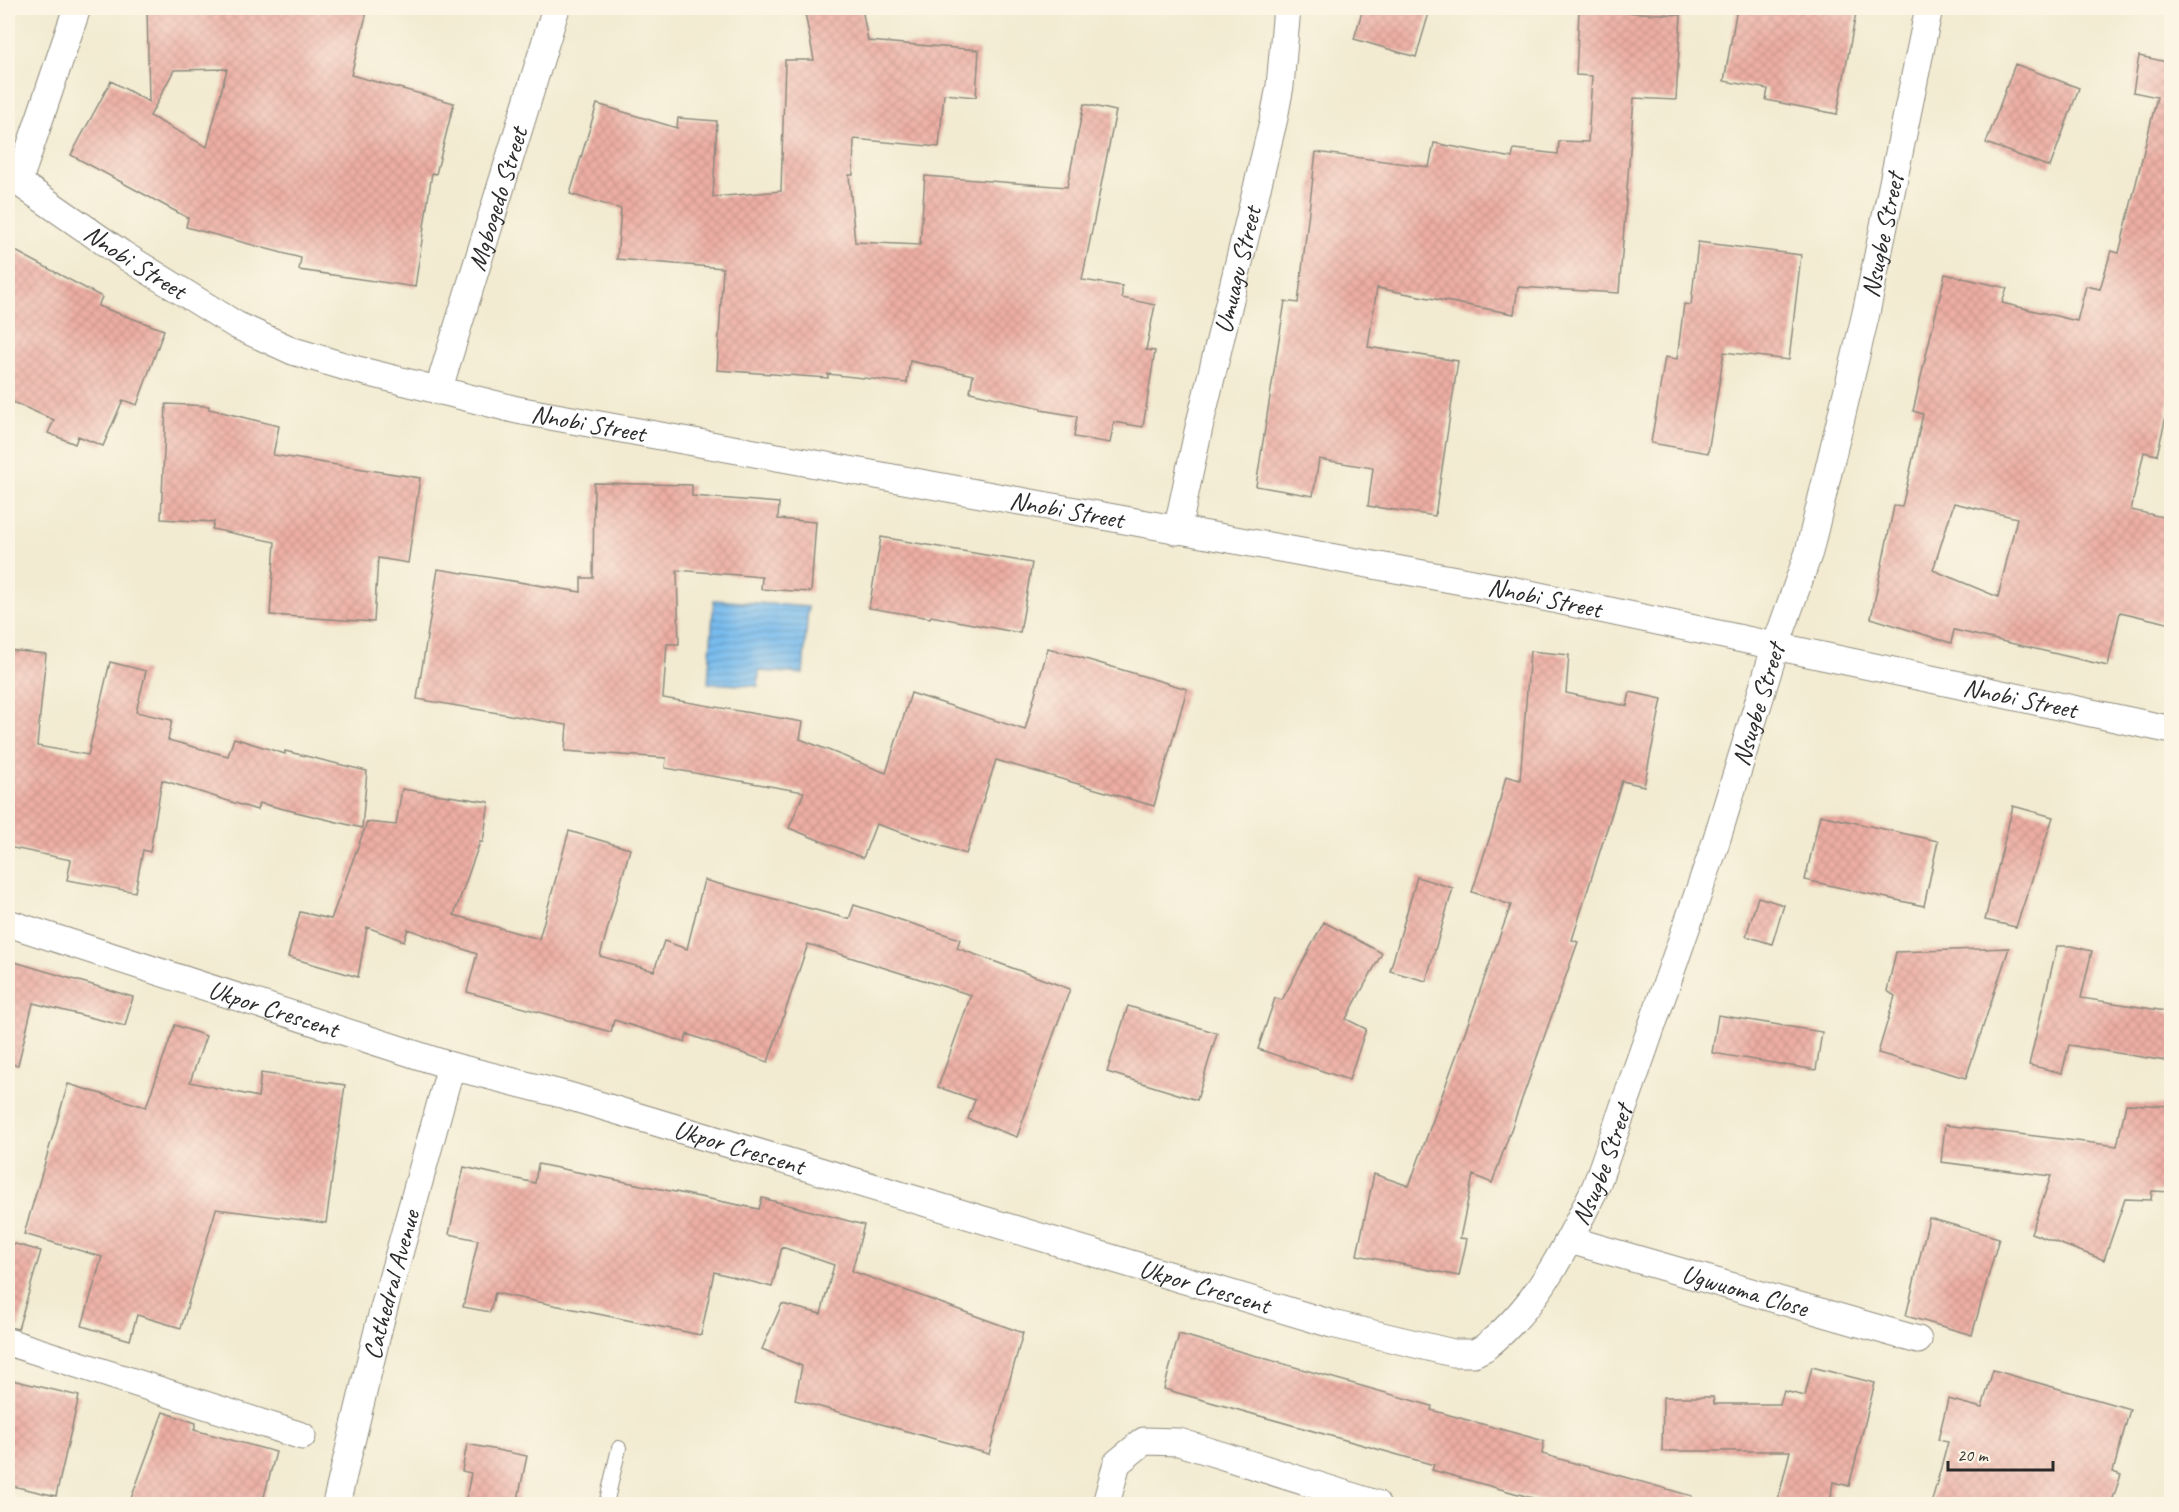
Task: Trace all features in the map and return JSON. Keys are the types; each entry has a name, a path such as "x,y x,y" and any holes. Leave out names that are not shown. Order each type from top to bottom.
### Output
{"street":[{"path":"13,178 77,8"},
{"name":"Mgbogedo Street","path":"438,391 556,8"},
{"name":"Umuagu Street","path":"1178,531 1199,427 1274,118 1280,86 1287,8"},
{"name":"Nsugbe Street","path":"1474,1353 1490,1344 1538,1294 1570,1240 1596,1186 1714,848 1775,648 1809,552 1858,347 1929,8"},
{"name":"Nnobi Street","path":"13,178 122,254 236,325 293,351 438,391 517,410 796,458 1178,531 1506,589 1775,648 2172,730"},
{"name":"Ukpor Crescent","path":"8,923 451,1066 565,1095 1332,1324 1453,1353 1474,1353"},
{"name":"Cathedral Avenue","path":"336,1504 379,1326 451,1066"},
{"name":"Ugwuoma Close","path":"1570,1240 1918,1340"},
{"path":"8,1342 302,1436"},
{"path":"1106,1504 1117,1463 1144,1442 1179,1442 1376,1504"}],"lane":[{"path":"606,1504 620,1448"}],"water":[{"path":"714,600 808,607 803,674 759,671 758,686 708,683"}],"building":[{"path":"147,8 368,8 351,75 454,103 436,174 432,173 415,287 299,270 301,258 186,227 188,218 71,155 111,81 149,102","holes":["227,69 207,147 150,116 174,70"]},
{"path":"804,8 862,8 868,41 979,50 976,97 944,94 939,147 854,139 853,175 849,175 855,242 920,245 925,176 1067,187 1084,104 1116,111 1082,280 1122,286 1122,298 1155,305 1146,350 1155,351 1143,427 1114,422 1110,443 1074,437 1077,416 1041,410 1041,408 970,392 973,375 910,361 907,383 828,374 828,378 717,370 723,268 617,259 621,209 570,194 597,104 677,128 678,118 717,121 713,197 781,191 785,60 814,60"},
{"path":"1363,8 1411,8 1429,13 1416,57 1354,39"},
{"path":"1737,8 1857,8 1837,114 1766,100 1768,89 1724,81"},
{"path":"1579,10 1681,15 1676,100 1634,98 1619,293 1518,287 1514,314 1377,288 1368,347 1458,361 1435,516 1368,506 1373,468 1319,459 1313,496 1256,486 1285,301 1298,303 1316,152 1429,167 1434,143 1512,158 1514,149 1558,154 1559,141 1588,142 1592,76 1576,75"},
{"path":"2139,56 2172,63 2172,391 2157,455 2144,452 2131,510 2172,519 2172,624 2120,612 2108,666 1954,630 1951,643 1871,618 1894,506 1902,507 1923,414 1913,411 1945,274 2007,288 2002,303 2077,321 2086,286 2100,289 2111,251 2119,253 2157,97 2133,92","holes":["1954,503 2017,518 1998,597 1933,570"]},
{"path":"2015,64 2079,88 2050,167 1986,143"},
{"path":"1698,242 1801,255 1789,360 1724,352 1708,453 1651,443 1665,357 1677,359 1684,304 1691,305"},
{"path":"8,247 102,297 98,306 164,330 137,405 123,400 103,446 78,436 75,444 48,433 54,420 8,400"},
{"path":"166,404 209,406 209,409 279,426 273,455 420,478 408,563 378,558 374,622 270,615 275,542 212,529 214,522 161,519"},
{"path":"594,483 692,485 692,496 779,503 778,519 816,522 811,592 761,589 762,577 677,570 679,644 667,644 663,698 803,722 800,739 886,773 911,693 1025,730 1048,648 1187,689 1154,806 996,760 966,854 876,824 863,858 789,828 804,792 665,768 666,758 565,751 567,725 417,699 438,569 581,592 581,578 593,578"},
{"path":"881,537 1032,563 1020,633 931,616 930,618 869,608"},
{"path":"8,650 46,654 37,746 88,755 110,662 146,671 136,712 172,720 168,740 228,756 234,738 285,754 285,751 367,771 362,828 259,803 257,810 162,780 150,852 143,850 135,892 67,880 71,860 8,847"},
{"path":"1530,651 1569,655 1566,693 1627,706 1630,692 1662,699 1644,786 1622,781 1572,940 1578,942 1492,1183 1473,1175 1460,1238 1467,1239 1459,1276 1357,1255 1374,1174 1409,1186 1511,905 1472,892 1493,827 1506,776 1520,780"},
{"path":"402,789 489,802 483,842 480,842 454,915 539,939 569,831 630,849 600,956 654,971 664,941 687,949 704,880 849,919 854,905 960,939 957,948 1070,989 1017,1137 968,1119 975,1100 938,1087 971,995 808,944 768,1062 687,1034 685,1042 614,1020 611,1032 467,992 477,954 408,929 404,941 367,927 358,977 288,957 300,912 331,919 367,822 396,825"},
{"path":"2013,806 2053,817 2016,927 1985,920"},
{"path":"1820,815 1938,841 1924,906 1805,880"},
{"path":"1417,877 1453,888 1426,981 1390,971"},
{"path":"1758,897 1784,905 1772,944 1746,936"},
{"path":"1324,922 1382,953 1346,1019 1366,1029 1349,1080 1258,1049 1275,998 1282,1000"},
{"path":"2057,946 2071,946 2092,951 2081,998 2172,1012 2172,1062 2069,1045 2062,1073 2029,1065"},
{"path":"2009,948 1966,1078 1878,1053 1895,996 1887,991 1896,952"},
{"path":"8,960 133,997 125,1026 33,1003 18,1065 8,1064"},
{"path":"1128,1006 1217,1033 1197,1100 1107,1072"},
{"path":"1718,1015 1822,1032 1816,1070 1712,1053"},
{"path":"175,1025 206,1036 190,1082 258,1097 261,1073 345,1085 326,1223 216,1209 181,1328 137,1315 130,1340 82,1326 102,1257 24,1234 68,1084 146,1107"},
{"path":"2126,1104 2172,1106 2172,1192 2152,1191 2151,1200 2125,1199 2104,1260 2031,1233 2051,1176 1941,1162 1945,1125 2117,1146"},
{"path":"538,1164 759,1209 762,1198 864,1225 852,1271 1023,1333 989,1454 795,1400 802,1366 762,1349 782,1304 821,1314 834,1265 782,1247 772,1287 714,1272 701,1335 495,1293 490,1312 463,1307 478,1240 449,1234 464,1167 535,1183"},
{"path":"1929,1218 1999,1238 1972,1335 1906,1316"},
{"path":"8,1242 41,1251 18,1329 8,1327"},
{"path":"1179,1334 1432,1406 1431,1410 1544,1441 1542,1454 1692,1496 1691,1504 1554,1504 1432,1470 1434,1465 1164,1389"},
{"path":"1812,1367 1875,1383 1849,1486 1833,1482 1830,1504 1777,1504 1790,1451 1662,1451 1663,1397 1713,1397 1714,1404 1780,1404 1784,1391 1805,1396"},
{"path":"1993,1370 2130,1409 2113,1472 2121,1475 2111,1504 1931,1504 1948,1442 1938,1440 1948,1399 1982,1408"},
{"path":"8,1379 79,1396 56,1496 8,1485"},
{"path":"163,1412 196,1423 194,1430 276,1452 262,1504 129,1504"},
{"path":"467,1444 527,1456 517,1504 465,1504 471,1473 462,1471"}]}
